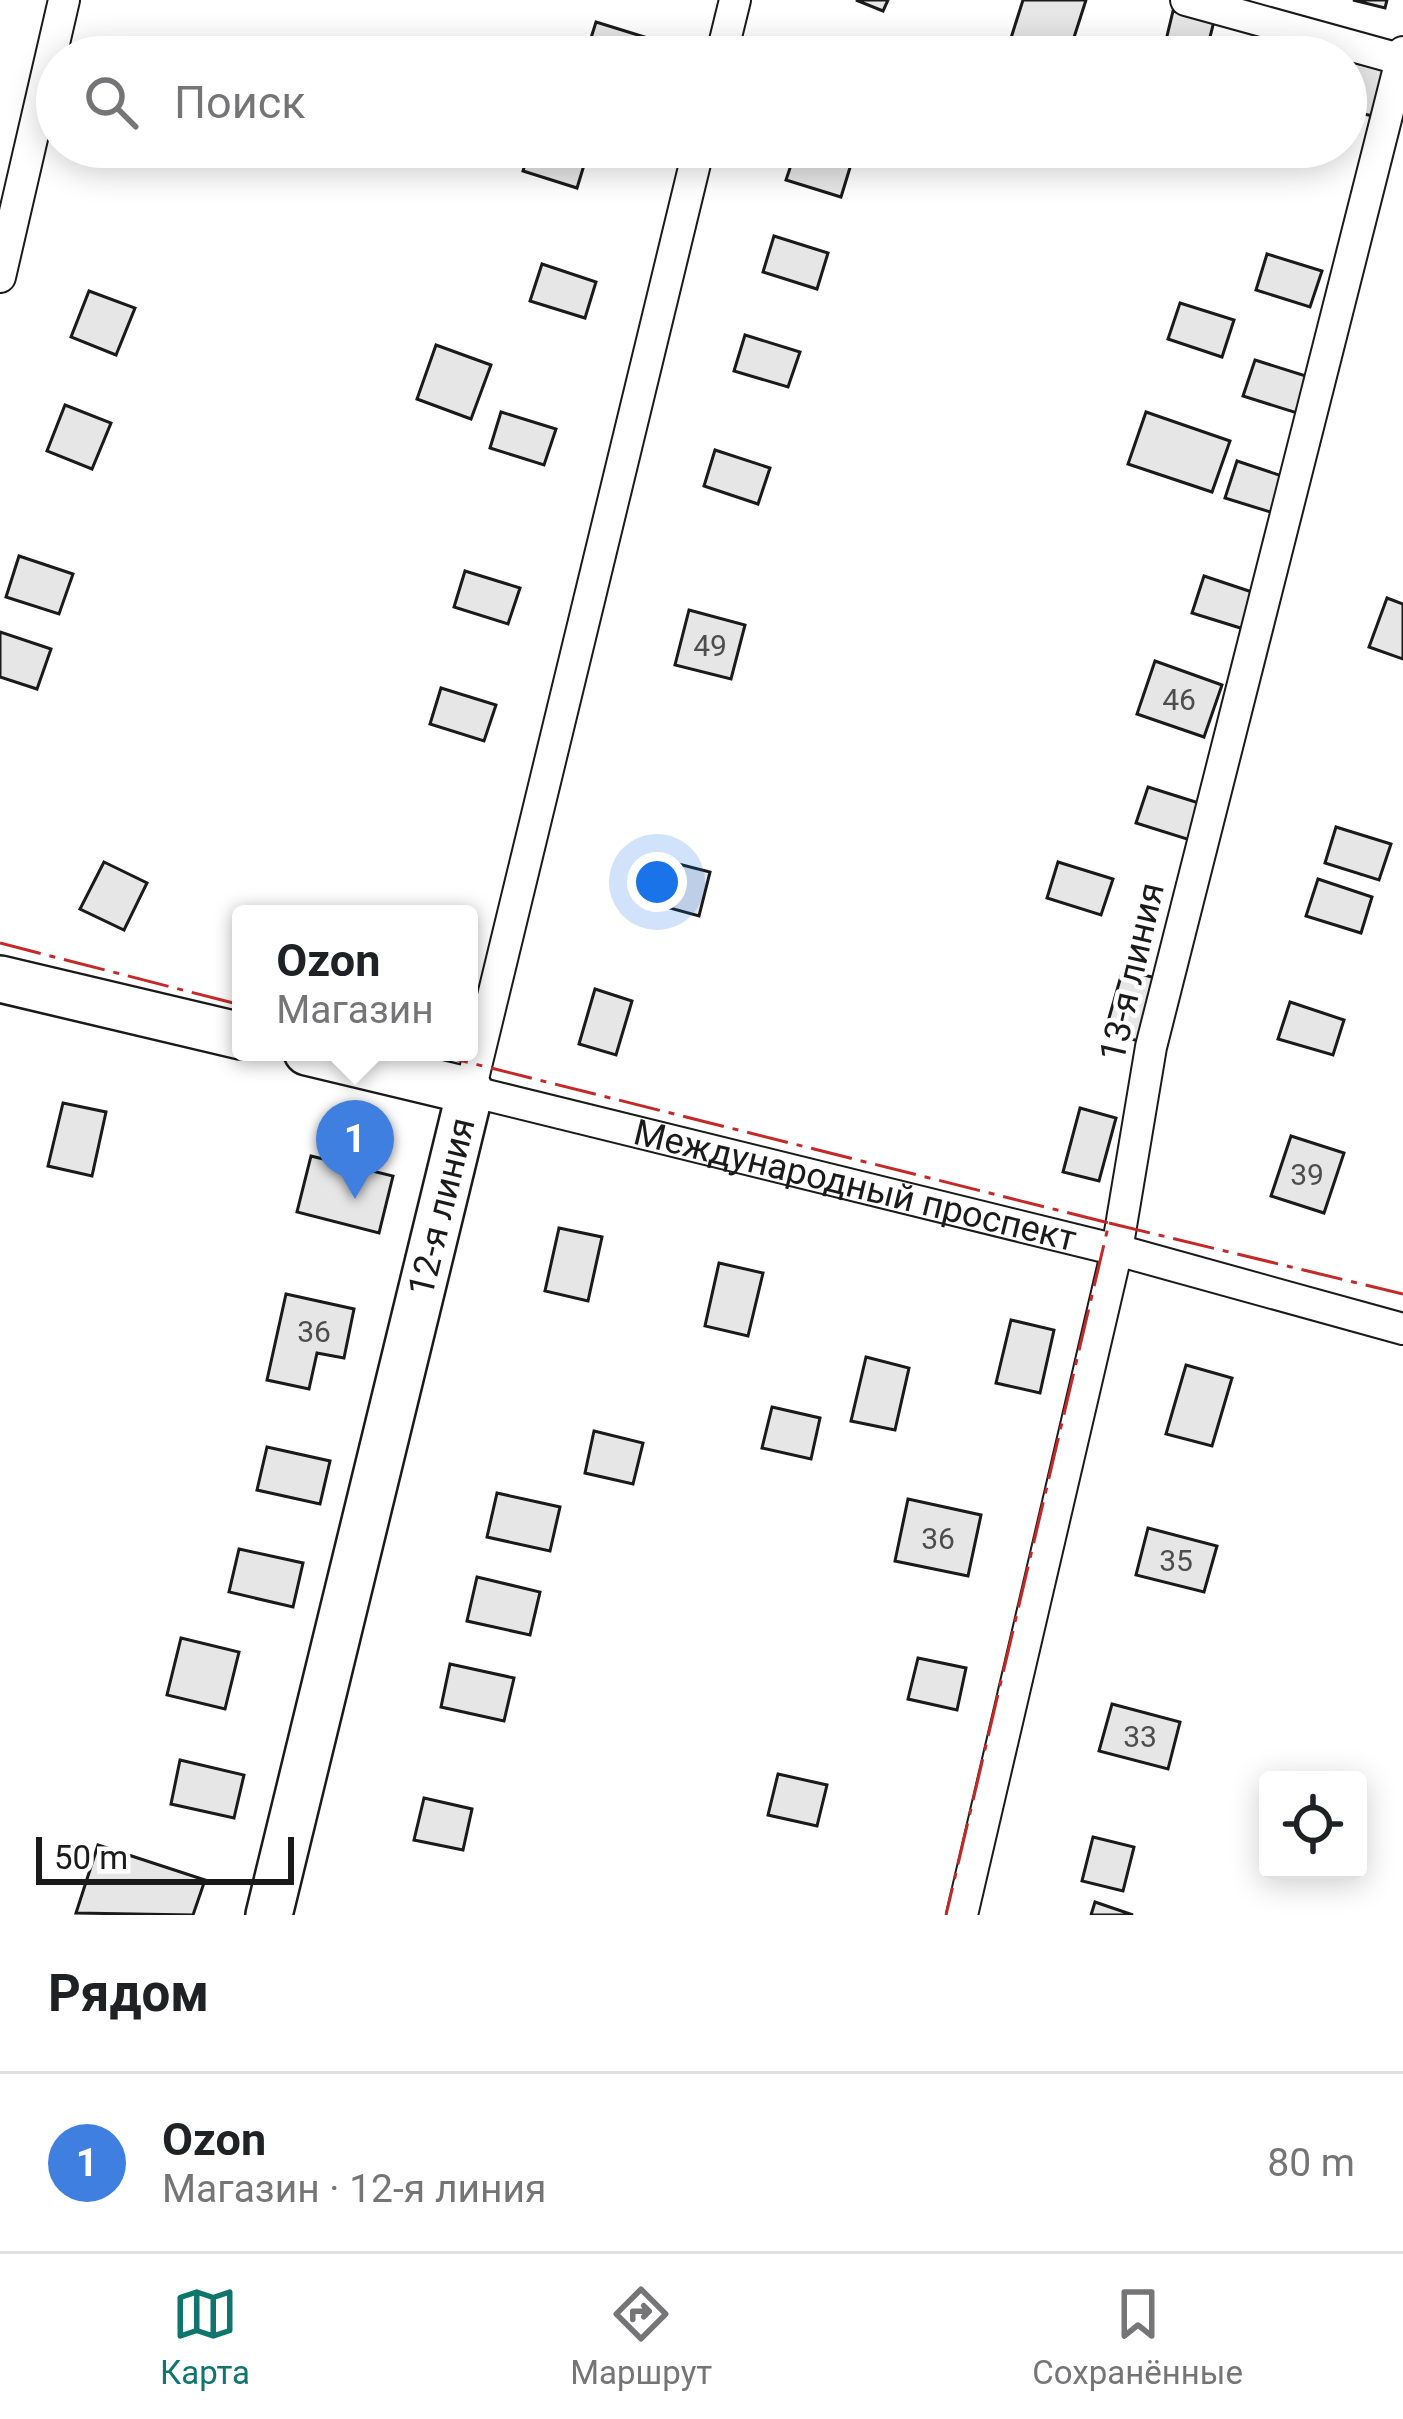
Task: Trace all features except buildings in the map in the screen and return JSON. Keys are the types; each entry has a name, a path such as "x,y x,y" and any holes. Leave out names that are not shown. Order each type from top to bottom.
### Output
{"street":[{"path":"56,36 64,0"},
{"path":"726,36 735,0"},
{"path":"1186,0 1322,36"},
{"path":"1367,48 1402,57"},
{"name":"13-я линия","path":"962,1915 1117,1250 1151,1046 1402,57"},
{"path":"0,277 36,121"},
{"name":"12-я линия","path":"478,1058 694,168"},
{"path":"0,979 232,1034"},
{"name":"Международный проспект","path":"345,1061 1117,1250 1403,1329"},
{"name":"12-я линия","path":"269,1915 477,1061"}],"power":[{"path":"0,943 232,1003"},
{"path":"463,1061 1109,1223 946,1915"},
{"path":"1109,1223 1403,1294"}],"place":[{"name":"Ozon","path":"355,1199"}]}
